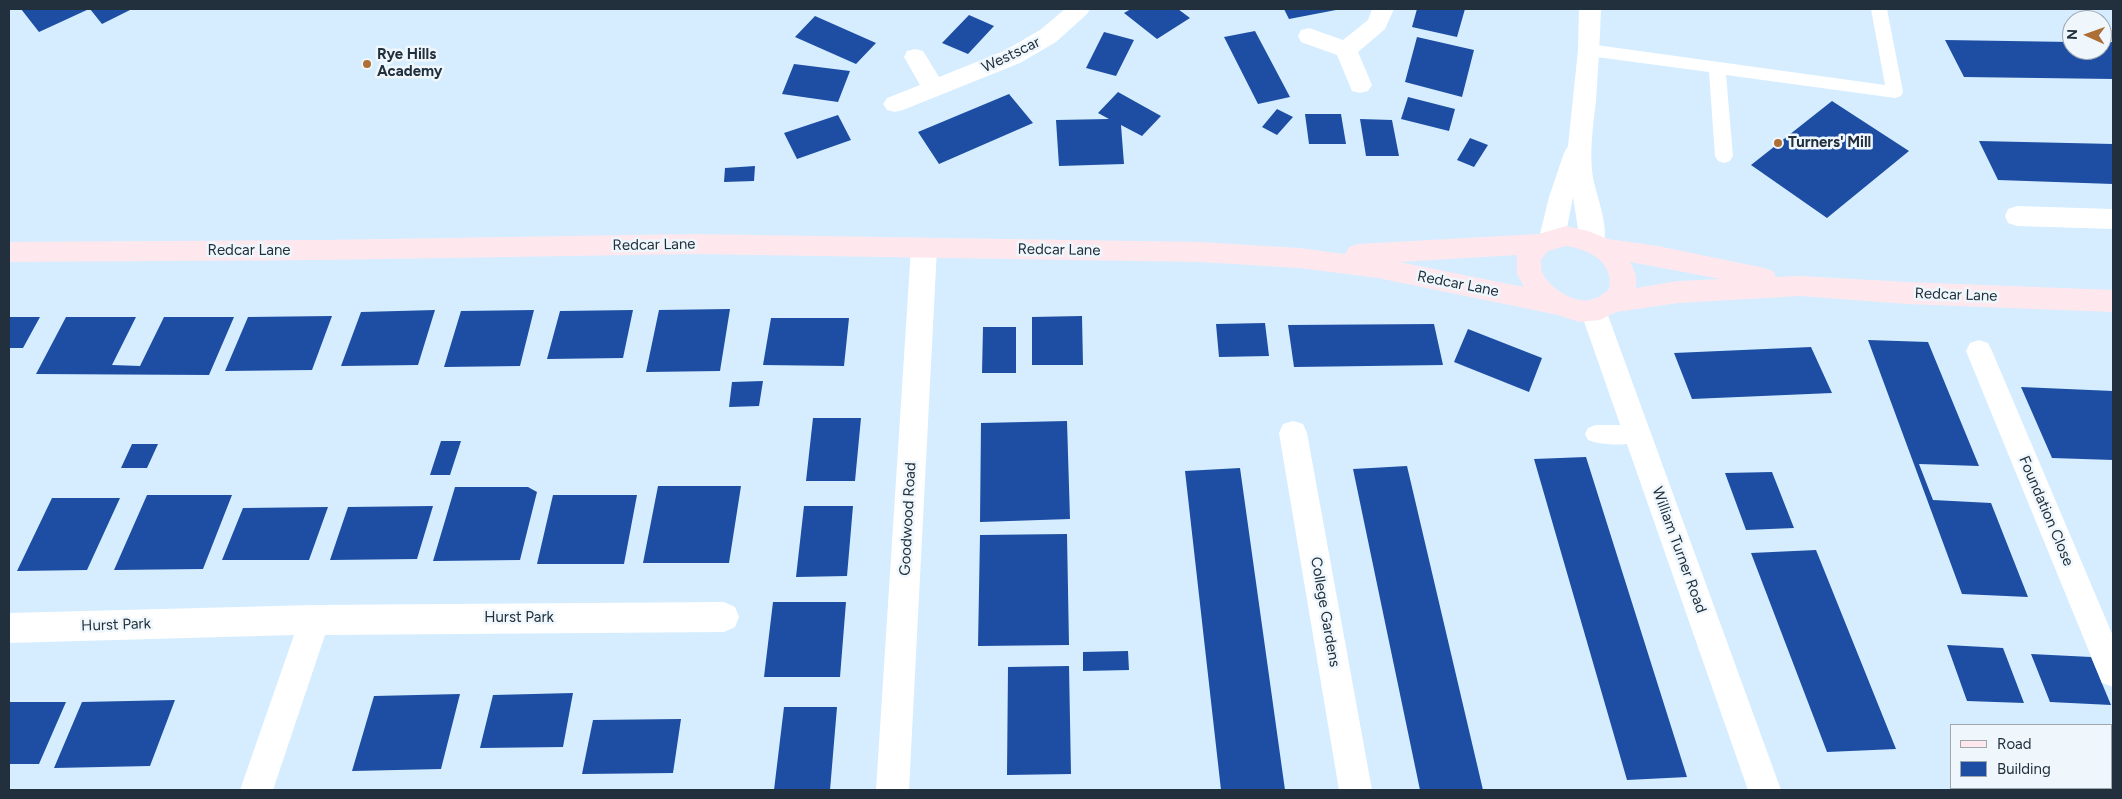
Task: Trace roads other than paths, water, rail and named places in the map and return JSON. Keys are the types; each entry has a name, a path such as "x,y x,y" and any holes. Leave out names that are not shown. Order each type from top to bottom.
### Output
{"main road":[{"path":"1572,236 1599,245 1616,259 1621,268 1624,281 1622,292 1603,306 1575,310 1558,304 1541,293 1532,280 1529,271 1531,252 1545,241 1572,236"},
{"name":"Redcar Lane","path":"1299,258 1545,241"},
{"name":"Redcar Lane","path":"9,252 321,250 693,244 1200,252 1299,258 1378,268 1558,304"},
{"name":"Redcar Lane","path":"1599,245 1800,286"},
{"name":"Redcar Lane","path":"1603,306 1678,292 1800,286 1907,293 2113,301"}],"street":[{"name":"Westscar","path":"895,104 1012,57 1048,36 1079,9"},
{"path":"1346,50 1377,24 1383,9"},
{"path":"1590,9 1589,50 1580,143 1581,177 1599,245"},
{"path":"1309,36 1346,50 1360,85"},
{"path":"915,57 934,88"},
{"path":"1545,241 1580,143"},
{"path":"2017,216 2113,219"},
{"name":"Goodwood Road","path":"892,790 924,248"},
{"name":"William Turner Road","path":"1603,306 1638,434 1765,790"},
{"name":"Foundation Close","path":"1978,351 2113,672"},
{"name":"College Gardens","path":"1293,433 1356,790"},
{"name":"Hurst Park","path":"9,628 314,620 724,617"},
{"path":"257,790 314,620"}],"lane":[{"path":"1589,50 1896,92 1880,9"},
{"path":"1717,68 1724,156"},
{"path":"1596,434 1638,434"}],"place":[{"name":"Rye Hills Academy","path":"367,64"},
{"name":"Turners' Mill","path":"1778,143"}]}
